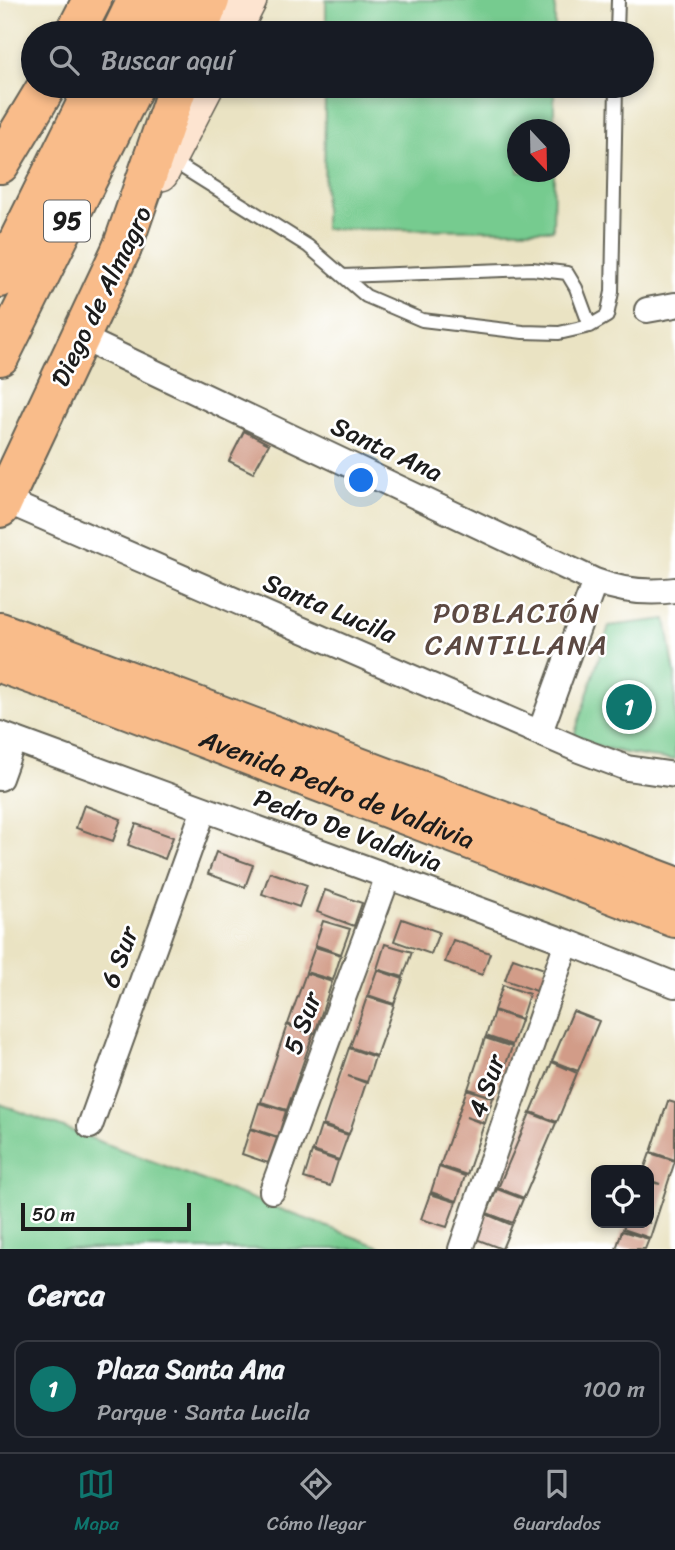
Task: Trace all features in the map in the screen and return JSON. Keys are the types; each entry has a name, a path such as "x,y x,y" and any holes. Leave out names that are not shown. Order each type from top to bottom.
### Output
{"main road":[{"path":"81,21 92,0"},
{"path":"136,18 176,0"},
{"path":"202,21 210,0"},
{"path":"238,21 249,0"},
{"path":"0,164 40,98"},
{"name":"95","path":"0,278 89,98"},
{"name":"95","path":"0,356 128,98"},
{"path":"122,248 174,98"},
{"name":"Diego de Almagro","path":"2,504 122,248 200,98"},
{"name":"Avenida Pedro de Valdivia","path":"0,632 675,886"},
{"name":"Avenida Pedro de Valdivia","path":"0,663 675,918"},
{"path":"0,686 124,730 252,756"}],"street":[{"path":"647,310 675,305"},
{"name":"Santa Ana","path":"80,337 595,581 629,591 674,594"},
{"name":"Santa Lucila","path":"2,504 607,761 627,768 675,775"},
{"path":"540,732 595,581"},
{"path":"0,778 7,736"},
{"name":"Pedro De Valdivia","path":"7,736 567,942 675,985"},
{"name":"6 Sur","path":"90,1126 204,809"},
{"name":"5 Sur","path":"272,1191 388,876"},
{"name":"4 Sur","path":"461,1249 567,942"}],"lane":[{"path":"617,21 618,0"},
{"path":"169,159 308,246 366,296 422,320 523,332 559,332 590,326 607,316 612,292 616,98"},
{"path":"344,276 532,269 567,273 576,288 590,326"}],"green space":[{"path":"326,0 555,0 555,21 326,21"},
{"path":"325,98 554,98 554,119 507,119 507,182 554,182 553,230 324,229"},
{"path":"666,619 675,675 675,760 623,752 573,739 609,626"},
{"path":"0,1104 386,1249 0,1249"}],"building":[{"path":"244,431 269,444 253,473 229,461"},
{"path":"84,805 121,819 113,841 76,828"},
{"path":"136,824 173,837 165,859 128,845"},
{"path":"216,852 253,865 245,887 208,874"},
{"path":"270,872 307,885 299,907 262,894"},
{"path":"325,890 362,903 354,926 317,912"},
{"path":"402,919 439,932 431,954 394,941"},
{"path":"323,921 350,929 341,954 315,945"},
{"path":"453,940 490,953 482,975 445,962"},
{"path":"385,944 412,952 403,977 377,969"},
{"path":"315,947 341,955 333,980 306,972"},
{"path":"513,958 550,971 542,993 505,980"},
{"path":"377,970 403,979 394,1004 368,995"},
{"path":"306,973 332,982 315,1033 288,1024"},
{"path":"503,985 529,994 521,1019 494,1010"},
{"path":"367,997 394,1005 376,1056 350,1047"},
{"path":"494,1011 521,1020 512,1045 486,1036"},
{"path":"573,1011 599,1021 578,1071 552,1061"},
{"path":"287,1025 313,1034 287,1110 261,1102"},
{"path":"485,1038 512,1047 494,1097 468,1089"},
{"path":"349,1048 375,1057 367,1082 348,1076 366,1083 349,1134 323,1125"},
{"path":"552,1062 577,1073 557,1122 531,1112"},
{"path":"467,1089 493,1098 485,1123 466,1117 484,1124 467,1175 440,1166"},
{"path":"668,1101 675,1103 675,1160 651,1152"},
{"path":"259,1103 286,1111 278,1137 251,1128"},
{"path":"530,1113 556,1123 524,1198 498,1188"},
{"path":"321,1126 348,1135 339,1160 313,1151"},
{"path":"250,1129 277,1138 268,1163 242,1154"},
{"path":"312,1152 338,1161 330,1186 304,1178"},
{"path":"650,1153 675,1161 654,1226 654,1183 660,1184 654,1182 654,1165 646,1165"},
{"path":"439,1167 465,1176 457,1201 431,1192"},
{"path":"497,1189 523,1199 513,1223 487,1213"},
{"path":"430,1194 456,1202 447,1227 421,1219"},
{"path":"486,1214 512,1225 502,1249 476,1239"},
{"path":"624,1228 653,1228 650,1238"},
{"path":"622,1231 649,1239 645,1249 616,1249"}],"place":[{"name":"Plaza Santa Ana","path":"629,707"}],"district":[{"name":"POBLACIÓN CANTILLANA","path":"517,628"}]}
